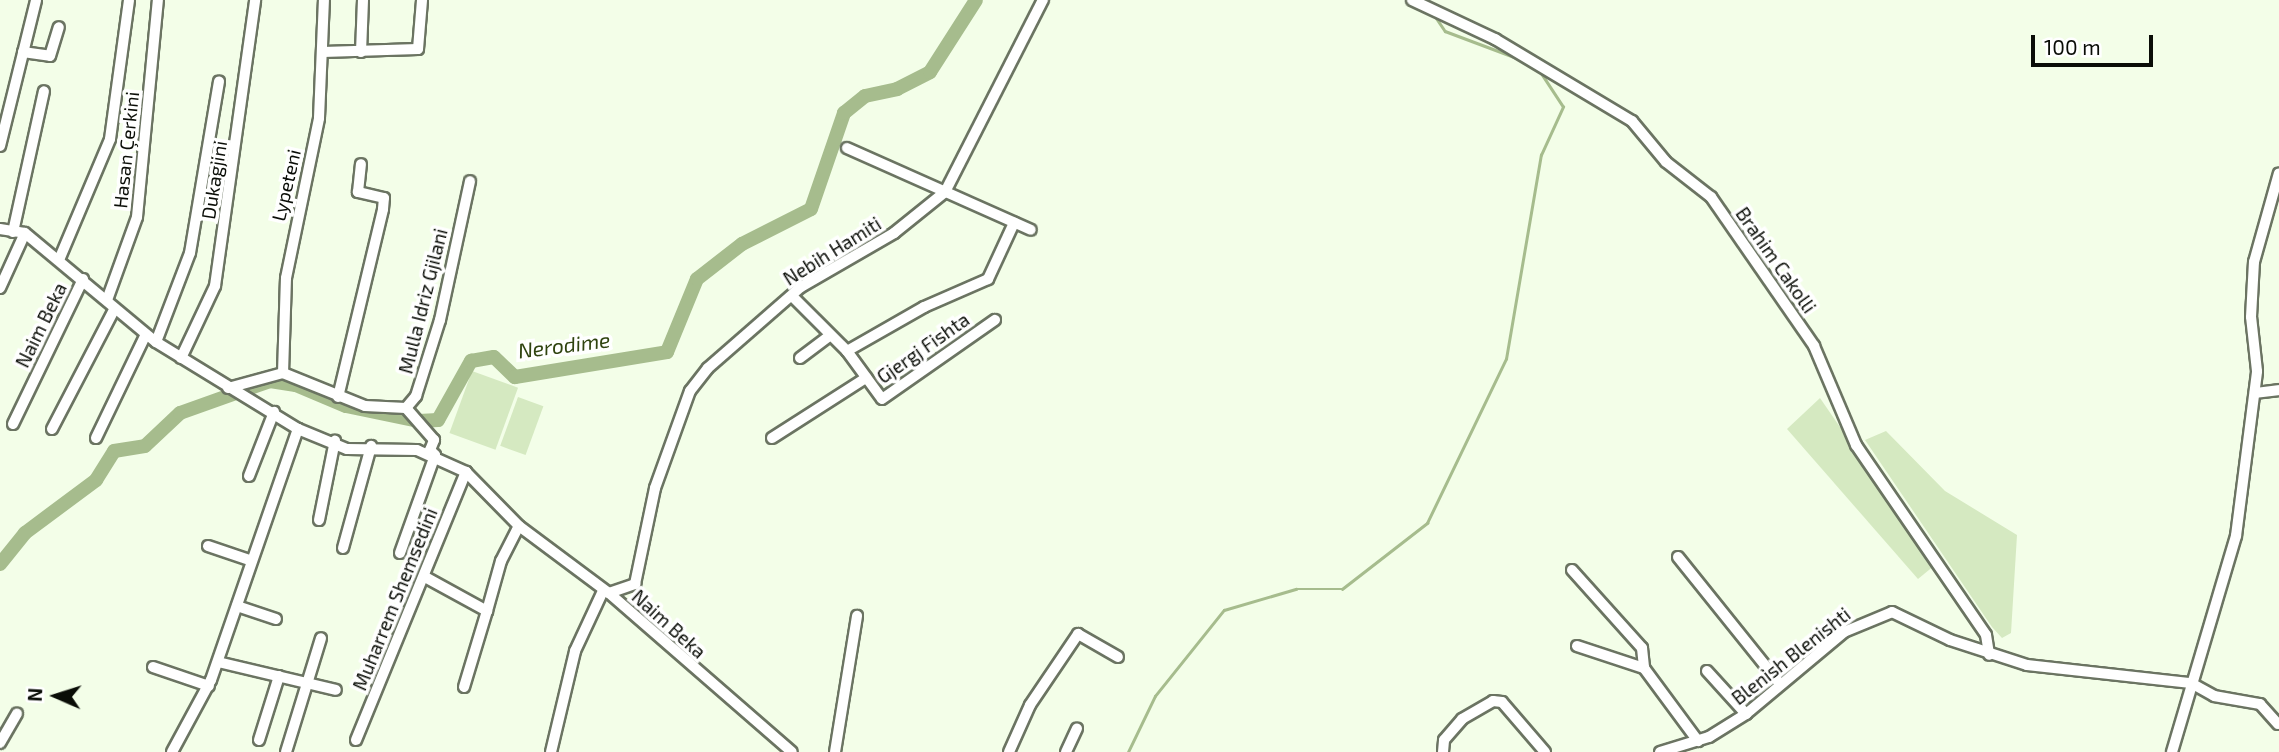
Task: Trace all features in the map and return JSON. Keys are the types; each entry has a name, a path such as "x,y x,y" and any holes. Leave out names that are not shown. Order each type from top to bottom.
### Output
{"street":[{"path":"0,146 36,0"},
{"path":"59,260 110,139 129,0"},
{"name":"Hasan Çerkini","path":"52,429 111,304 137,217 158,0"},
{"name":"Dukagjini","path":"181,358 215,286 255,0"},
{"name":"Lypeteni","path":"283,373 286,278 318,118 324,0"},
{"path":"360,52 363,0"},
{"path":"323,52 418,49 422,0"},
{"name":"Nebih Hamiti","path":"606,592 635,584 655,488 690,391 708,368 792,296 894,233 945,192 1043,0"},
{"name":"Brahim Cakolli","path":"1412,0 1438,16 1494,38 1632,121 1666,162 1711,197 1814,346 1856,445 1986,635 1989,655"},
{"path":"23,52 50,56 59,27"},
{"path":"156,342 190,253 219,81"},
{"path":"0,288 19,232 44,91"},
{"path":"847,148 1031,230"},
{"path":"338,397 383,209 384,198 358,192 361,164"},
{"path":"2172,752 2190,683 2236,536 2255,393 2253,262 2279,173"},
{"name":"Mulla Idriz Gjilani","path":"406,408 416,396 440,320 470,181"},
{"path":"847,351 915,312 988,279 1014,223"},
{"name":"Naim Beka","path":"0,229 19,232 83,279 156,342 253,404 274,412 298,429 335,441 346,449 371,446 435,455 466,472 519,526 606,592 792,752"},
{"name":"Naim Beka","path":"13,424 83,279"},
{"name":"Gjergj Fishta","path":"792,296 818,317 828,337 847,351 878,397 885,398 995,320"},
{"path":"96,438 146,334"},
{"path":"800,358 828,337"},
{"path":"228,388 283,373 365,407 406,408 421,422 434,440 430,450 435,455 400,553"},
{"path":"772,438 866,378"},
{"path":"2255,393 2279,390"},
{"path":"249,476 274,412"},
{"path":"172,752 209,686 298,429"},
{"path":"319,520 335,441"},
{"path":"343,548 371,446"},
{"name":"Muharrem Shemsedini","path":"356,740 466,472"},
{"path":"464,687 501,561 519,526"},
{"path":"208,546 252,561"},
{"path":"1678,557 1780,684"},
{"path":"1572,570 1642,648 1644,668 1698,741"},
{"path":"425,576 487,611"},
{"path":"551,752 575,651 606,592"},
{"path":"237,606 276,619"},
{"name":"Blenish Blenishti","path":"1660,752 1698,741 1746,714 1843,632 1892,612 1989,655 2027,665 2190,683 2214,696 2260,704 2278,724"},
{"path":"835,752 857,616"},
{"path":"1009,752 1030,705 1078,634 1118,657"},
{"path":"286,752 321,638"},
{"path":"1577,646 1644,668"},
{"path":"218,662 336,690"},
{"path":"153,667 209,686"},
{"path":"1707,671 1746,714"},
{"path":"259,740 279,676"},
{"path":"1443,752 1444,740 1462,719 1493,701 1502,702 1545,752"},
{"path":"0,743 17,713"},
{"path":"1066,752 1077,728"}],"green space":[{"path":"472,371 518,388 495,450 449,433"},
{"path":"518,397 543,406 526,455 500,446"},
{"path":"1820,398 1935,565 1918,579 1787,429"},
{"path":"1886,431 1945,491 2017,535 2011,633 2002,638 1992,627 1865,440"}],"waterway":[{"name":"Nerodime","path":"0,564 25,533 96,480 114,451 145,446 180,413 270,381 296,385 346,406 419,421 438,420 471,361 494,357 515,377 667,352 697,279 742,244 811,209 844,113 865,96 897,89 930,72 976,0"},
{"path":"1435,16 1445,31 1517,58"},
{"path":"1128,752 1155,696 1224,610 1296,589 1342,589 1427,523 1506,359 1541,155 1563,107 1540,72"}]}
